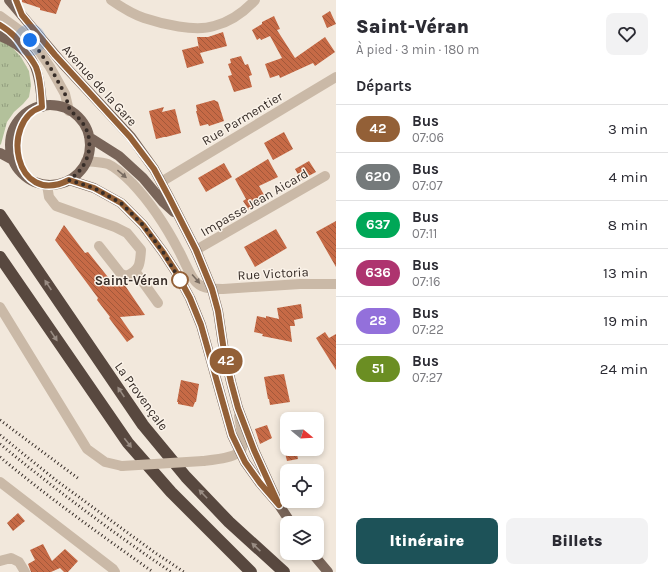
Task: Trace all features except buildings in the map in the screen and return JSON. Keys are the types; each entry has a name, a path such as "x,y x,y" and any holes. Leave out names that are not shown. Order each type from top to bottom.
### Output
{"highway":[{"name":"La Provençale","path":"0,215 143,425 186,477 264,555 284,572"},
{"path":"0,257 128,443 171,492 250,572"}],"main road":[{"name":"Avenue de la Gare","path":"9,0 62,64 130,137 154,169 161,182 196,250 212,289 218,311 224,351 238,408 254,450 279,505"},
{"path":"0,36 12,41 32,59 39,79 42,107"},
{"path":"54,106 70,111 83,123 89,137 89,152 86,161 78,173 69,180 58,184 47,185 38,183 25,176 17,168 13,160 10,147 14,128 24,115 36,108 54,106"},
{"path":"89,137 119,156 143,178 163,202 179,216"},
{"path":"0,153 13,160"},
{"name":"Avenue de la Gare","path":"69,180 94,188 121,203 143,225 166,257 190,298 201,325 232,435 245,462 286,516"},
{"path":"318,560 328,572"}],"street":[{"path":"16,0 22,15"},
{"path":"111,0 122,8 143,18 193,29 213,27 229,21 247,9 255,0"},
{"path":"0,16 22,32 42,54 65,94 70,111"},
{"path":"0,24 18,39 27,53"},
{"name":"Rue Parmentier","path":"161,182 336,77"},
{"path":"86,161 107,164 115,168 126,177 159,215 197,283 212,289"},
{"name":"Impasse Jean Aicard","path":"196,250 325,176"},
{"path":"47,185 49,197 56,206 115,227 127,233 141,250 141,262 135,271 127,276 121,274 99,246"},
{"path":"135,271 158,302"},
{"name":"Rue Victoria","path":"212,289 300,284 336,284"},
{"path":"0,307 87,449 105,462 122,466 203,461 233,455 240,451 242,447 238,408"},
{"path":"0,482 115,572"},
{"path":"0,561 11,558 19,562 25,572"}],"green space":[{"path":"0,41 10,45 21,57 29,71 31,85 29,97 14,112 7,122 0,145"}],"railway":[{"path":"0,420 79,479"},
{"path":"0,435 57,481 154,552 184,572"},
{"path":"0,444 84,510 171,572"},
{"path":"0,457 56,502 153,572"}],"bus line":[{"name":"42","path":"0,25 10,31 18,39 32,59 39,79 41,96 42,107 36,108 24,115 14,128 10,147 13,160 25,176 38,183 52,185 61,184 69,180 94,188 121,203 143,225 176,272 190,298 201,325 232,435 245,462 260,483 279,505 254,450 238,408 224,351 218,311 212,289 196,250 169,197 154,169 130,137 62,64 22,15 16,0"}],"place":[{"name":"Saint-Véran","path":"180,280"}],"route":[{"path":"30,40 50,67 65,94 70,111 81,120 88,134 89,152 86,161 78,173 69,180 94,188 121,203 143,225 163,252 183,285 180,280"}]}
